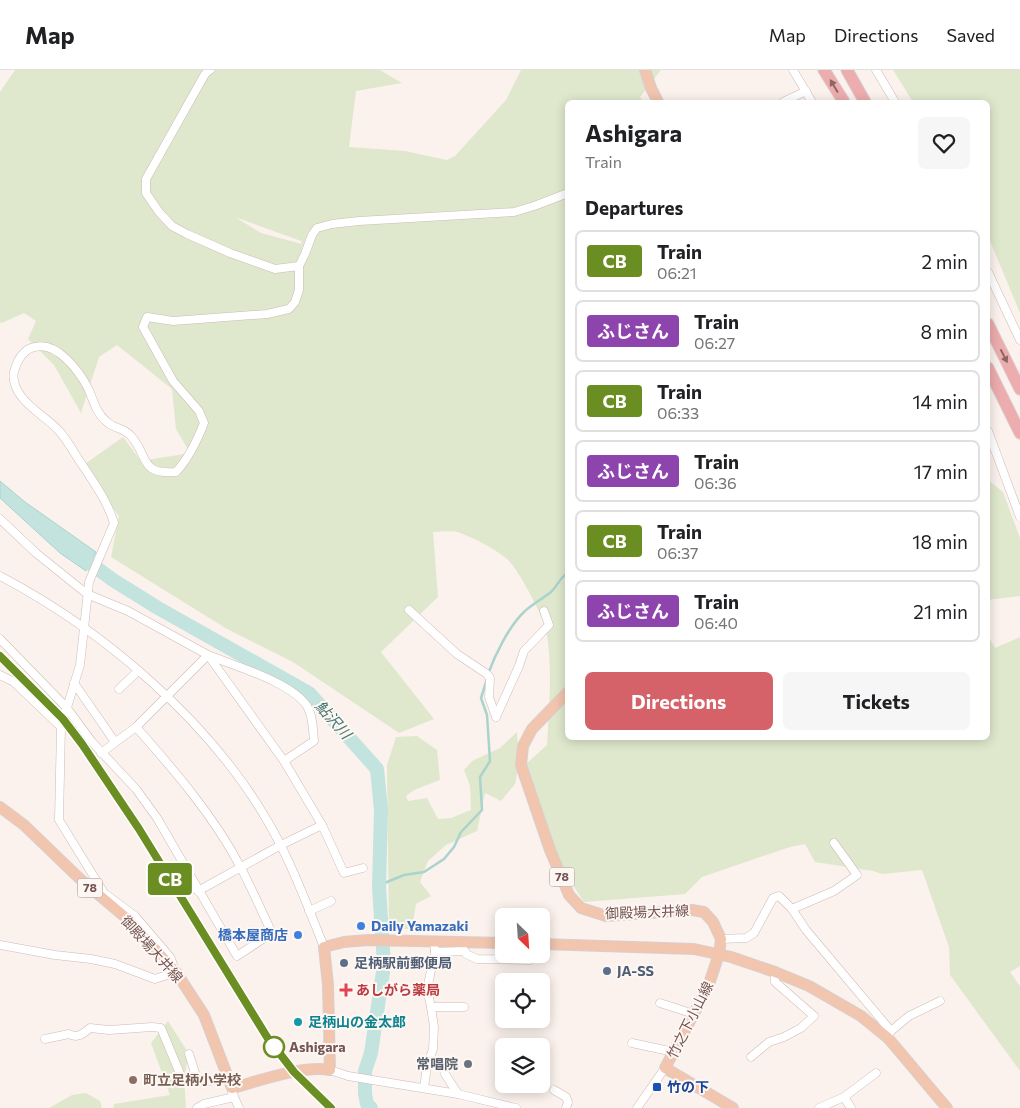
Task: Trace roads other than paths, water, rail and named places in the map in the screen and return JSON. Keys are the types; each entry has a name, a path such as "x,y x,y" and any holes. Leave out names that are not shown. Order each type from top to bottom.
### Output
{"highway":[{"path":"824,70 843,100"},
{"path":"847,70 864,100"},
{"path":"990,328 1020,389"},
{"path":"990,372 1020,433"}],"main road":[{"path":"645,70 650,88 657,100"},
{"name":"御殿場大井線","path":"565,695 532,730 523,746 521,765 550,850 569,895 581,908 606,916 692,910 704,912 713,922 720,939"},
{"name":"御殿場大井線","path":"0,807 24,825 73,873 131,922 176,972 204,1015 233,1092"},
{"path":"718,954 720,939"},
{"path":"233,1092 304,1070 323,1068 330,1070 328,985 324,947 344,942 369,940 495,943"},
{"path":"550,944 694,949 731,956 776,972 809,986 862,1016 889,1034 947,1108"},
{"name":"竹之下小山線","path":"718,954 708,987 665,1068 733,1108"}],"street":[{"path":"210,70 205,74 146,179 146,193 172,226 187,234 230,253 275,269 298,266"},
{"path":"793,70 811,100"},
{"path":"876,70 894,100"},
{"path":"787,100 806,91"},
{"path":"0,945 115,964 155,979 176,972 170,957 135,916 104,893 59,820 61,727 80,665 89,582 114,523 104,498 60,432 22,398 15,387 13,374 21,355 32,347 39,346 51,348 61,354 87,386 97,409 105,421 113,426 122,428 132,436 147,466 162,473 176,472 184,463 204,423 199,410 174,380 143,327 147,317 174,320 268,314 289,309 295,302 299,290 298,266 306,254 312,235 317,228 359,221 514,212 565,194"},
{"path":"990,276 1020,340"},
{"path":"990,436 1020,517"},
{"path":"0,519 36,553 87,594 128,611 208,655 283,686 296,694 310,712 314,741 284,761"},
{"path":"0,576 23,588 84,628 138,671 167,696 219,752 242,780 281,845 324,947"},
{"path":"409,610 457,654 487,676 489,697 496,717 520,666 524,651 549,626 544,611"},
{"path":"0,639 67,708 101,752 136,789 157,818 237,956 272,933 241,867 210,817 136,727"},
{"path":"101,752 136,727 208,655"},
{"path":"208,655 284,761 322,825 344,873 363,868"},
{"path":"119,689 138,671"},
{"path":"0,675 14,682 61,727"},
{"path":"74,683 115,742"},
{"path":"198,891 281,845 322,825"},
{"path":"792,909 834,891 858,875 834,843"},
{"path":"720,939 746,938 754,933 773,898 779,896 792,909 806,930 889,1034 909,1016 940,1001"},
{"path":"309,911 331,900"},
{"path":"424,1088 427,1066 433,1049 434,1027 426,989 435,952 434,941"},
{"path":"435,952 465,951 466,954 477,959 495,959"},
{"path":"751,1057 769,1042 784,1038 801,1028 814,1016 775,982 776,972"},
{"path":"660,1002 694,1014"},
{"path":"431,1007 464,1007"},
{"path":"45,1039 70,1034 73,1036 81,1035 90,1028 109,1030 161,1028 181,1076 187,1081 217,1080 227,1076"},
{"path":"632,1043 674,1052"},
{"path":"189,1054 198,1082"},
{"path":"637,1108 665,1068"},
{"path":"330,1070 348,1076 458,1094 516,1108"},
{"path":"819,1108 844,1097 876,1073"},
{"path":"445,1074 458,1094"},
{"path":"554,1090 566,1097 568,1102 566,1108"},
{"path":"196,1108 233,1092 240,1108"},
{"path":"844,1097 851,1108"}],"water":[{"path":"0,481 25,502 96,552 86,571 60,553 0,498"}],"waterway":[{"name":"鮎沢川","path":"76,553 113,580 158,608 309,693 377,769 381,810 379,887 384,965 371,1053 365,1071 365,1094 367,1104 371,1108"},
{"path":"488,674 503,641 518,618 552,591 565,575"},
{"path":"379,887 404,875 424,872 444,859 454,847 461,832 482,810 480,777 490,761 487,715 481,698 487,679"}],"railway":[{"path":"0,656 63,719 82,743 139,829 267,1037 295,1072 331,1108"}],"train":[{"name":"CB","path":"0,656 63,719 82,744 139,829 267,1037 294,1072 331,1108"}],"place":[{"name":"Daily Yamazaki","path":"361,926"},
{"name":"橋本屋商店","path":"298,935"},
{"name":"足柄駅前郵便局","path":"344,963"},
{"name":"JA-SS","path":"607,971"},
{"name":"あしがら薬局","path":"346,990"},
{"name":"足柄山の金太郎","path":"298,1022"},
{"name":"Ashigara","path":"274,1047"},
{"name":"常唱院","path":"468,1064"},
{"name":"町立足柄小学校","path":"133,1080"},
{"name":"竹の下","path":"657,1087"}]}
